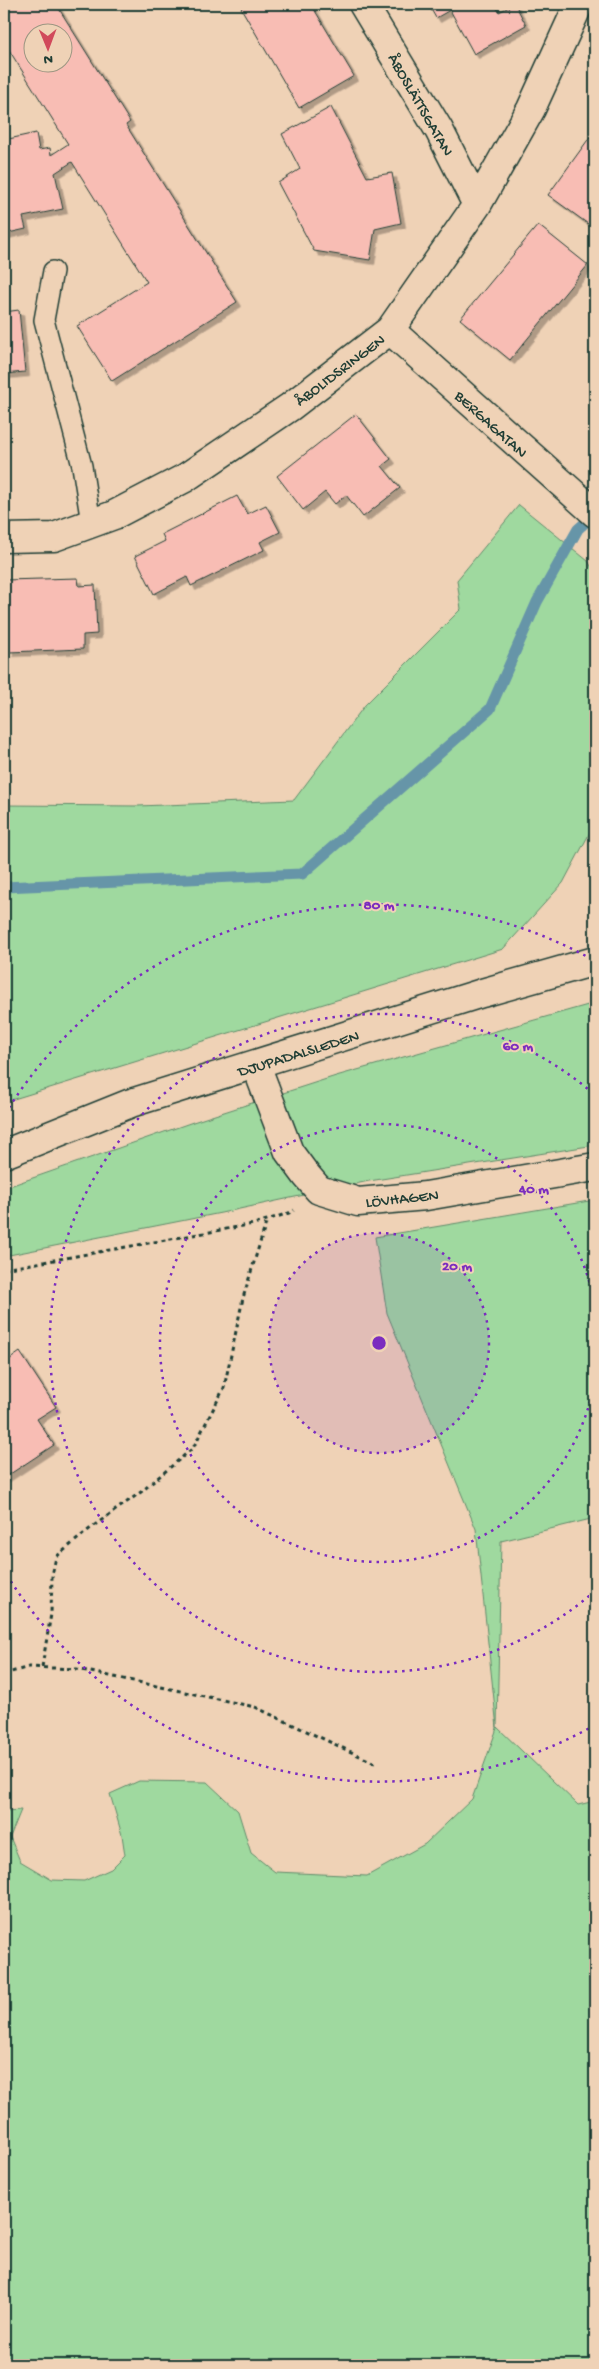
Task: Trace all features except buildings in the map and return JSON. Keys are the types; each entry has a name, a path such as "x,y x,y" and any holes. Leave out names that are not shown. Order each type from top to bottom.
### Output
{"street":[{"name":"ÅBOSLÄTTSGATAN","path":"363,4 439,130 477,205"},
{"name":"ÅBOLIDSRINGEN","path":"4,538 54,537 114,515 185,478 290,407 390,330 477,205 531,109 579,4"},
{"name":"BERGAGATAN","path":"390,330 588,507"},
{"name":"DJUPADALSLEDEN","path":"4,1154 131,1103 482,994 595,961"},
{"path":"256,1065 289,1152 319,1190"},
{"name":"LÖVHAGEN","path":"319,1190 358,1202 426,1196 595,1167"}],"lane":[{"path":"53,271 44,320 82,466 91,523"}],"path":[{"path":"4,1270 254,1224 289,1213 319,1190"},
{"path":"42,1667 51,1614 52,1576 56,1557 193,1448 224,1388 244,1298 266,1220"},
{"path":"4,1674 30,1667 77,1669 255,1707 377,1764"}],"green space":[{"path":"519,505 588,561 595,573 595,823 563,883 503,949 4,1102 4,805 138,806 294,800 365,705 461,609 457,580"},
{"path":"595,1003 595,1145 369,1181 221,1213 4,1256 4,1188 193,1122 336,1076"},
{"path":"595,1200 595,1518 501,1541 497,1727 578,1805 595,1801 595,2365 4,2365 4,1811 21,1810 10,1837 20,1861 52,1880 84,1881 111,1869 125,1855 122,1835 110,1794 139,1781 207,1782 238,1811 251,1853 275,1872 367,1876 425,1844 472,1799 497,1728 476,1529 387,1313 375,1237"}],"waterway":[{"path":"4,887 302,874 490,709 537,602 578,529 595,514"}]}
